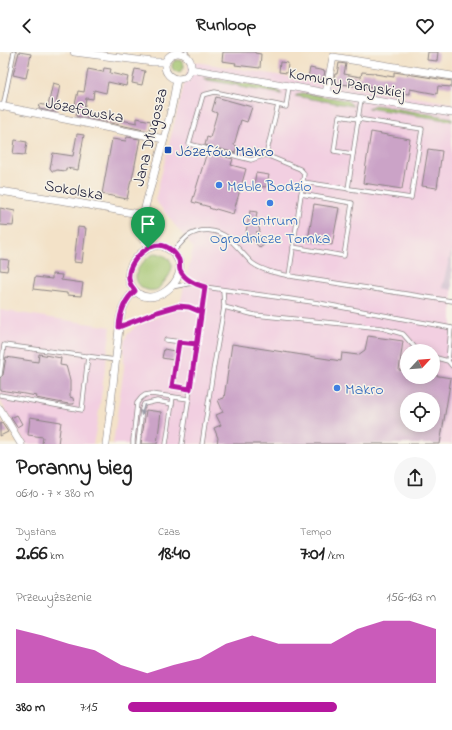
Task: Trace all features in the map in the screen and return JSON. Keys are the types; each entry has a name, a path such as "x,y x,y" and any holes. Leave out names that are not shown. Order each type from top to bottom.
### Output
{"street":[{"path":"74,52 153,62 166,62"},
{"path":"174,53 186,54 190,61 189,72 184,77 173,78 167,73 166,62 169,56 174,53"},
{"path":"326,93 333,57 452,76"},
{"name":"Komuny Paryskiej","path":"190,69 452,114"},
{"name":"Jana Długosza","path":"148,248 144,243 142,227 144,215 164,139 177,78"},
{"name":"Józefowska","path":"2,107 164,139"},
{"name":"Sokolska","path":"0,191 144,215"},
{"path":"160,245 173,251 179,260 180,270 178,278 170,288 157,296 142,297 135,291 130,283 129,272 133,262 142,252 155,246 160,245"},
{"path":"106,444 121,312 127,299 135,291"},
{"path":"0,409 21,444"}],"lane":[{"path":"2,107 14,52"},
{"path":"289,86 286,107 215,92 203,95 189,144 251,160 266,155 300,169 303,172 303,182 289,276"},
{"path":"348,189 360,99"},
{"path":"266,155 278,105"},
{"path":"303,182 411,198 422,129 339,116 334,151 353,154"},
{"path":"293,247 344,256 352,203 301,194"},
{"path":"173,251 188,236 200,232 217,232 227,237 253,263 272,272 289,276 452,301"},
{"path":"180,270 192,283 205,287 319,302 451,328 448,361"},
{"path":"170,288 192,283"},
{"path":"182,444 205,287"},
{"path":"202,444 224,307 223,290"},
{"path":"119,327 178,306 189,307 201,312"},
{"path":"224,307 255,315 382,328 403,334 412,344"},
{"path":"166,340 197,344"},
{"path":"179,342 172,386 190,389"},
{"path":"0,375 4,345 116,360"},
{"path":"0,395 82,410 88,356"},
{"path":"440,359 448,361 452,366"},
{"path":"133,444 137,404 145,395 151,394 173,396 189,399"},
{"path":"166,444 173,396"},
{"path":"138,444 142,409 144,404 157,401 172,404"}],"shaded area":[{"path":"190,61 452,103 452,444 113,444 124,368 124,342 127,335 136,326 179,309 193,248 155,200"},
{"path":"452,248 452,290 442,288"},
{"path":"0,310 111,327 93,444 26,444 0,401"}],"green space":[{"path":"176,60 180,60 184,66 180,72 176,72 172,68 172,64"},
{"path":"203,79 221,79 276,89 282,94 240,87"},
{"path":"302,93 346,100 353,106 295,96"},
{"path":"375,105 452,118 452,121 368,108"},
{"path":"156,253 167,257 172,264 172,268 168,277 158,289 148,290 138,284 136,273 142,263 151,255"}],"building":[{"path":"19,52 31,54 26,78 13,75"},
{"path":"223,52 255,52 261,54 260,68 235,65 236,63 222,61"},
{"path":"428,52 438,52 437,61 427,60"},
{"path":"280,62 288,63 287,73 279,72"},
{"path":"339,63 346,64 344,74 361,77 362,72 394,77 394,72 452,81 452,87 438,86 437,94 410,89 410,94 389,92 389,90 333,84"},
{"path":"104,68 111,69 110,73 128,77 126,86 108,82 106,93 94,90 93,99 86,98 84,110 90,111 90,113 94,115 137,123 137,118 151,121 149,131 76,116 77,110 74,109 78,91 84,92 88,69 103,72"},
{"path":"310,68 325,71 323,80 308,77"},
{"path":"135,69 145,71 142,85 132,83"},
{"path":"53,83 60,85 56,103 56,112 39,109 40,104 48,106"},
{"path":"216,97 252,107 247,122 241,120 234,145 237,146 235,153 205,145 207,137 210,138 217,113 212,111"},
{"path":"371,132 410,139 402,189 363,183"},
{"path":"77,134 84,135 78,170 66,168 66,171 52,171 50,168 53,153 73,156"},
{"path":"127,137 140,139 127,199 102,194 112,139 126,141"},
{"path":"15,140 27,142 25,155 13,154"},
{"path":"428,149 442,151 437,188 422,186"},
{"name":"Meble Bodzio","path":"207,152 233,159 231,165 246,169 233,214 215,210 192,202"},
{"path":"256,173 269,175 266,187 254,185"},
{"path":"314,204 339,208 332,245 308,241"},
{"path":"0,208 15,211 13,226 0,225"},
{"path":"250,211 257,212 256,219 260,231 256,232 266,243 260,248 246,232"},
{"path":"78,227 86,228 82,263 74,262"},
{"path":"0,259 9,260 7,271 0,270"},
{"path":"52,274 62,275 61,280 83,283 81,296 33,289 35,277 52,279"},
{"name":"Makro","path":"368,336 403,341 403,344 400,344 400,384 440,384 440,376 451,378 440,444 217,444 218,438 214,428 221,425 216,415 223,412 218,400 224,398 232,344 341,361 342,353 358,355 365,350"},
{"path":"164,349 174,351 173,360 162,358"},
{"path":"39,354 61,358 60,365 66,366 70,381 70,397 73,398 74,404 0,390 0,378 3,375 6,357 38,362"},
{"path":"146,410 161,412 157,444 141,444"},
{"path":"17,415 22,424 17,427 11,418"},
{"path":"30,417 61,422 58,444 42,444 43,437 28,435"},
{"path":"2,423 8,432 0,436 0,424"}],"place":[{"name":"Józefów Makro","path":"168,150"},
{"name":"Meble Bodzio","path":"219,185"},
{"name":"Centrum Ogrodnicze Tomka","path":"270,203"},
{"name":"Makro","path":"337,388"}],"route":[{"path":"148,248 133,262 129,272 130,283 135,291 127,299 121,312 119,327 172,307 189,307 201,312 197,344 190,389 172,386 179,342 197,344 205,287 192,283 186,277 180,270 179,260 173,251 160,245 148,248"}]}
